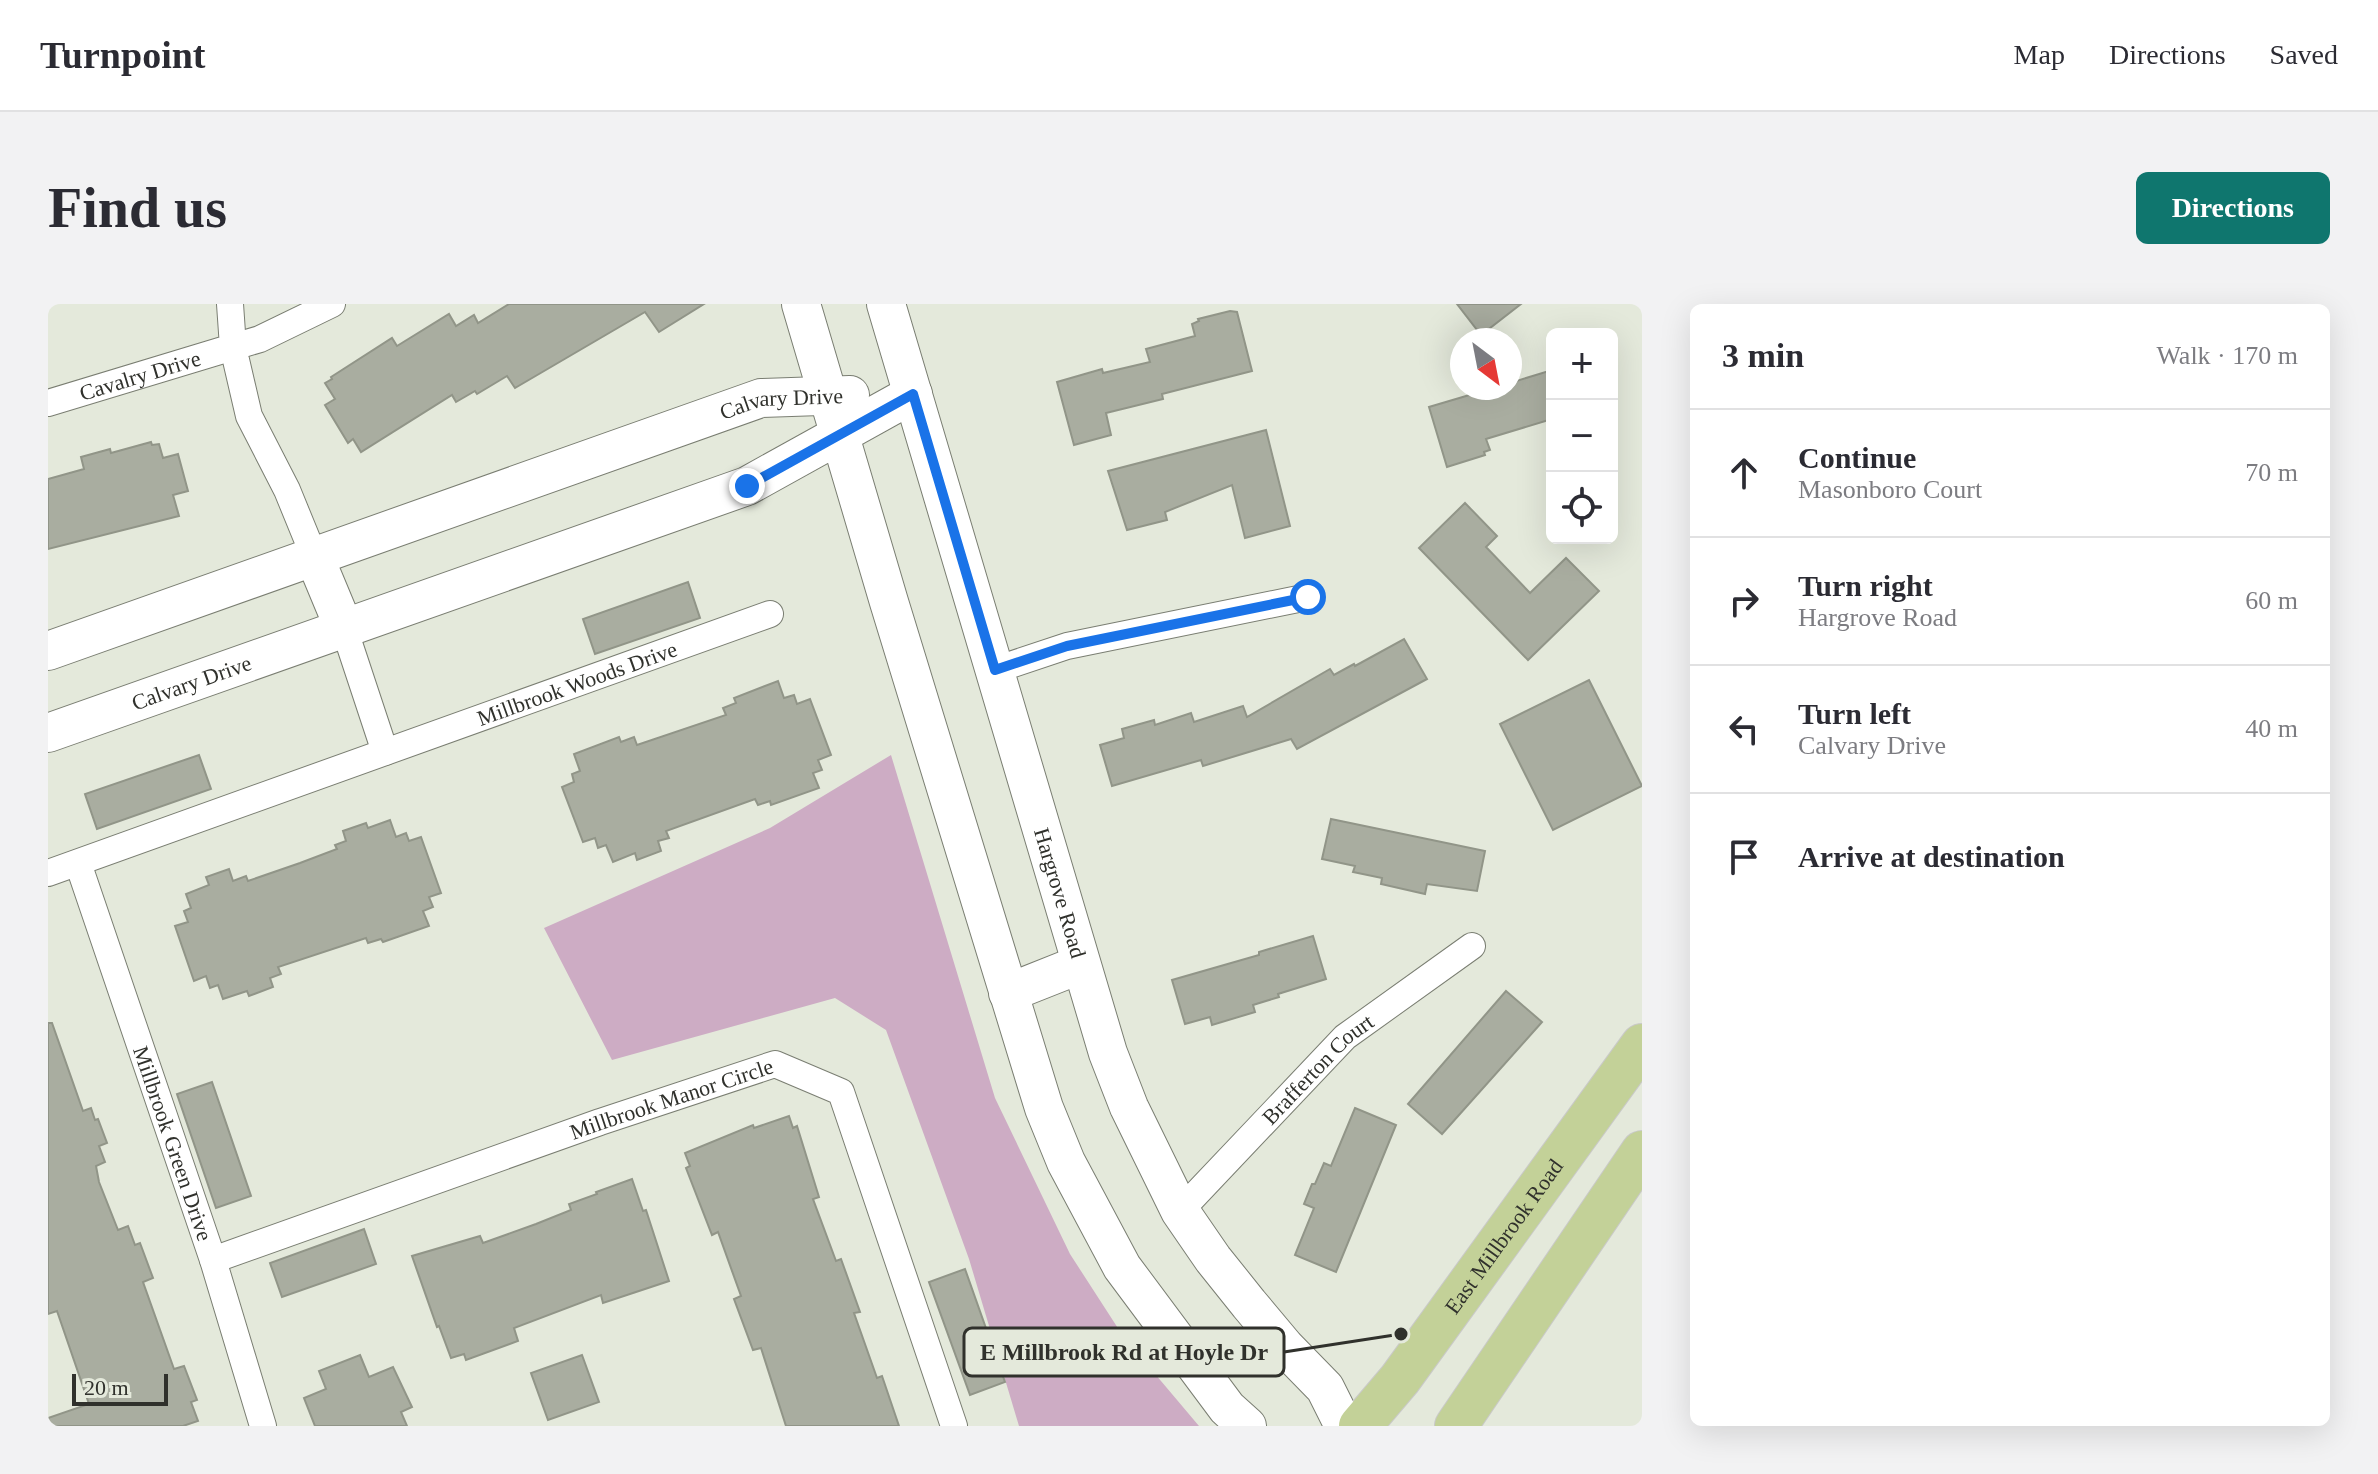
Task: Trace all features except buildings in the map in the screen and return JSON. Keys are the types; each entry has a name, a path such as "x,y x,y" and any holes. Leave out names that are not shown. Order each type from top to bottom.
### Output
{"main road":[{"name":"East Millbrook Road","path":"1360,1426 1400,1379 1642,1045"},
{"path":"1456,1426 1642,1152"}],"street":[{"path":"230,304 233,347 249,416 308,540 344,628 385,752"},
{"path":"233,347 260,339 332,304"},
{"path":"801,304 1044,1108 1092,1216 1122,1267 1227,1408 1247,1426"},
{"name":"Hargrove Road","path":"886,304 1081,964 1108,1053 1129,1107 1180,1211 1249,1304 1325,1388 1344,1426"},
{"name":"Cavalry Drive","path":"48,403 233,347"},
{"name":"Calvary Drive","path":"48,651 308,540 761,398 913,394"},
{"name":"Calvary Drive","path":"48,733 747,486 913,394"},
{"path":"995,670 1067,646 1308,597"},
{"name":"Millbrook Woods Drive","path":"48,873 770,614"},
{"name":"Millbrook Green Drive","path":"78,863 213,1260 263,1426"},
{"name":"Brafferton Court","path":"1180,1211 1345,1037 1472,946"},
{"path":"1008,993 1081,964"},
{"name":"Millbrook Manor Circle","path":"213,1260 600,1122 775,1064 841,1092 954,1426"}],"shaded area":[{"path":"891,755 995,1098 1070,1254 1123,1336 1199,1426 1019,1426 969,1259 886,1030 835,998 612,1060 544,928 770,828"}],"place":[{"name":"E Millbrook Rd at Hoyle Dr","path":"1401,1334"}],"route":[{"path":"747,486 913,394 995,670 1067,646 1308,597"}]}
